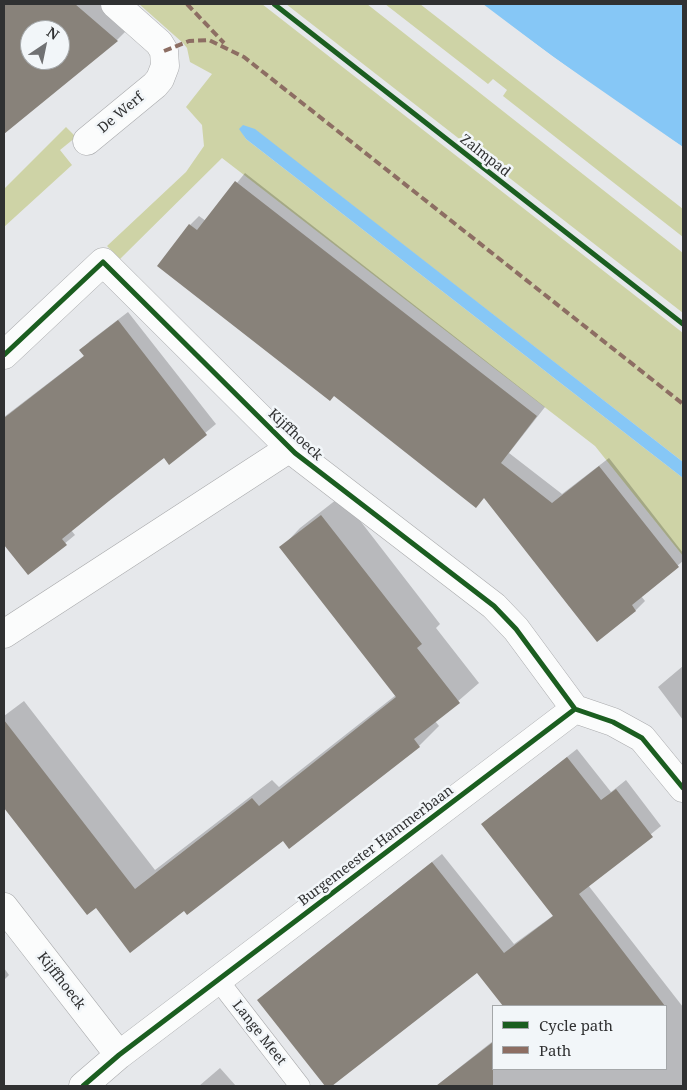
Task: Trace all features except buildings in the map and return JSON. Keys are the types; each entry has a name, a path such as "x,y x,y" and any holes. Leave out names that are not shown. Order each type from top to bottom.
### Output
{"street":[{"name":"De Werf","path":"88,141 155,85 163,72 164,51 151,36 115,4"},
{"name":"Kijffhoeck","path":"4,355 103,262 290,448 494,606 516,629 575,710"},
{"name":"Kijffhoeck","path":"4,634 290,448"},
{"path":"575,710 613,722 642,738 683,788"},
{"name":"Burgemeester Hammerbaan","path":"83,1086 119,1055 575,710"},
{"name":"Kijffhoeck","path":"4,907 119,1055"}],"lane":[{"name":"Lange Meet","path":"218,980 300,1086"}],"green space":[{"path":"139,4 262,4 683,333 683,462 255,130 240,129 246,139 683,478 683,556 595,446 222,158 120,259 107,246 186,172 204,146 202,125 186,107 212,74 190,62 187,48 183,43"},
{"path":"286,4 367,4 683,253 683,313"},
{"path":"385,4 420,4 683,209 683,237 503,96 507,90 493,79 488,84"},
{"path":"66,127 76,137 60,150 72,165 4,227 4,189"}],"water":[{"path":"483,4 683,4 683,147 552,56"},
{"path":"243,125 255,129 683,462 683,478 246,139 239,129"}],"pier":[{"path":"481,4 629,112 683,147 683,149 628,114 550,58"}],"marked path":[{"path":"187,4 224,43"},
{"path":"164,51 189,41 209,40 244,57 683,404"}],"cycle path":[{"name":"Zalmpad","path":"274,4 683,324"},
{"path":"4,355 103,262 295,453 494,606 516,629 575,709"},
{"path":"83,1086 119,1055 575,709 613,722 642,738 683,788"}]}
